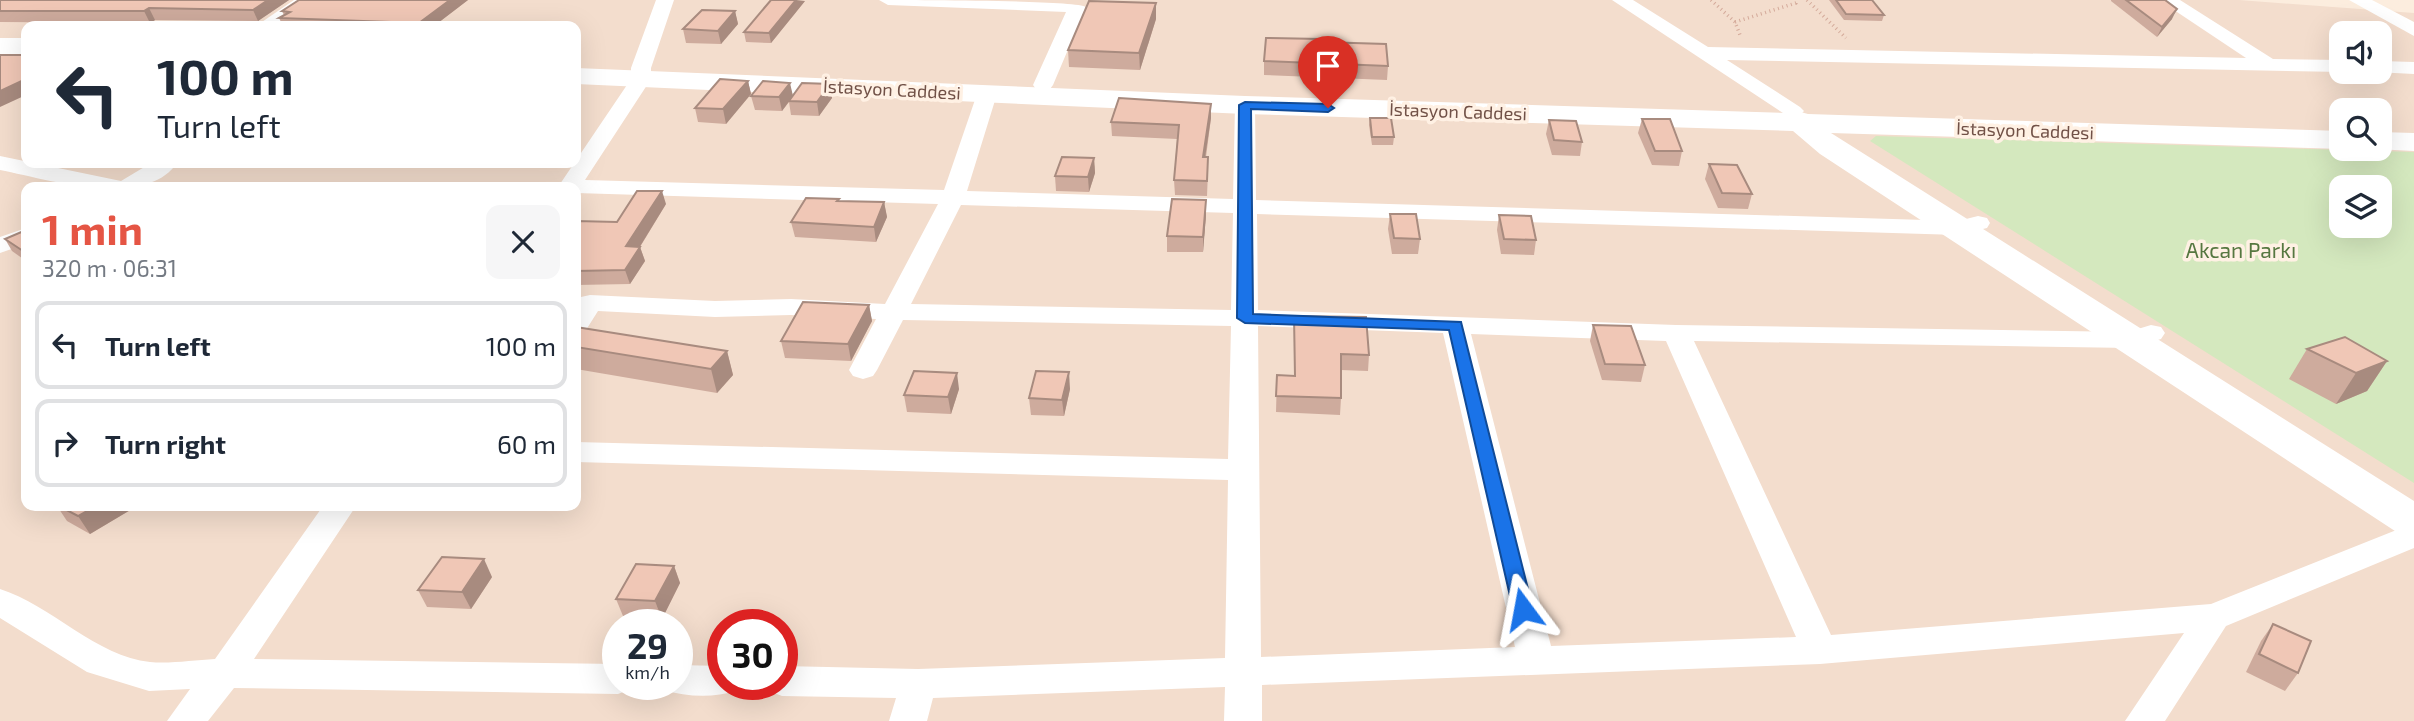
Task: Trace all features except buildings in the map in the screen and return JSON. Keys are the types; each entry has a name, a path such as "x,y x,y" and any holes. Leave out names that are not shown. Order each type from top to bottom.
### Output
{"main road":[{"path":"0,46 21,46"},
{"path":"0,57 21,58"},
{"path":"581,66 641,73 1043,85 1804,120 2329,127"},
{"name":"İstasyon Caddesi","path":"581,76 641,73 986,94 1245,105 1804,120 2329,140"},
{"path":"1804,120 1831,148 1968,225 2141,336 2414,501"},
{"path":"2392,129 2414,130"},
{"path":"2392,141 2414,142"},
{"path":"2141,336 2414,522"}],"street":[{"path":"273,21 306,0"},
{"path":"581,168 641,73 666,0"},
{"path":"888,0 1082,4 1043,85"},
{"path":"1621,0 1804,120"},
{"path":"2168,0 2266,63"},
{"path":"2358,0 2414,30"},
{"path":"1702,52 1866,58 2329,65"},
{"path":"2392,67 2414,68"},
{"path":"863,370 953,198 986,94"},
{"path":"1244,721 1245,105"},
{"path":"0,163 21,167"},
{"path":"25,168 94,182"},
{"path":"135,182 158,168"},
{"path":"581,187 1246,208 1968,225"},
{"path":"0,246 21,237"},
{"path":"581,316 590,303 1245,318 1676,333 2141,336"},
{"path":"1455,325 1536,660"},
{"path":"1676,333 1820,650"},
{"path":"581,452 1244,470"},
{"path":"186,721 225,673 337,511"},
{"path":"798,681 918,684 1820,650 2214,617 2414,535"},
{"path":"0,602 43,625 100,662 149,677 225,673 602,679"},
{"path":"2144,721 2214,617"},
{"path":"908,721 918,684"}],"path":[{"path":"1711,0 1734,22 1741,37 1757,54"},
{"path":"1734,22 1787,8 1796,3 1796,0"},
{"path":"1807,0 1866,58"}],"shaded area":[{"path":"0,0 2239,0 2414,13 2414,721 0,721"}],"green space":[{"name":"Akcan Parkı","path":"1876,136 2329,149 2329,161 2392,161 2392,151 2414,152 2414,483 1870,141"}],"route":[{"path":"1328,108 1245,105 1245,318 1455,325 1523,609"}]}
